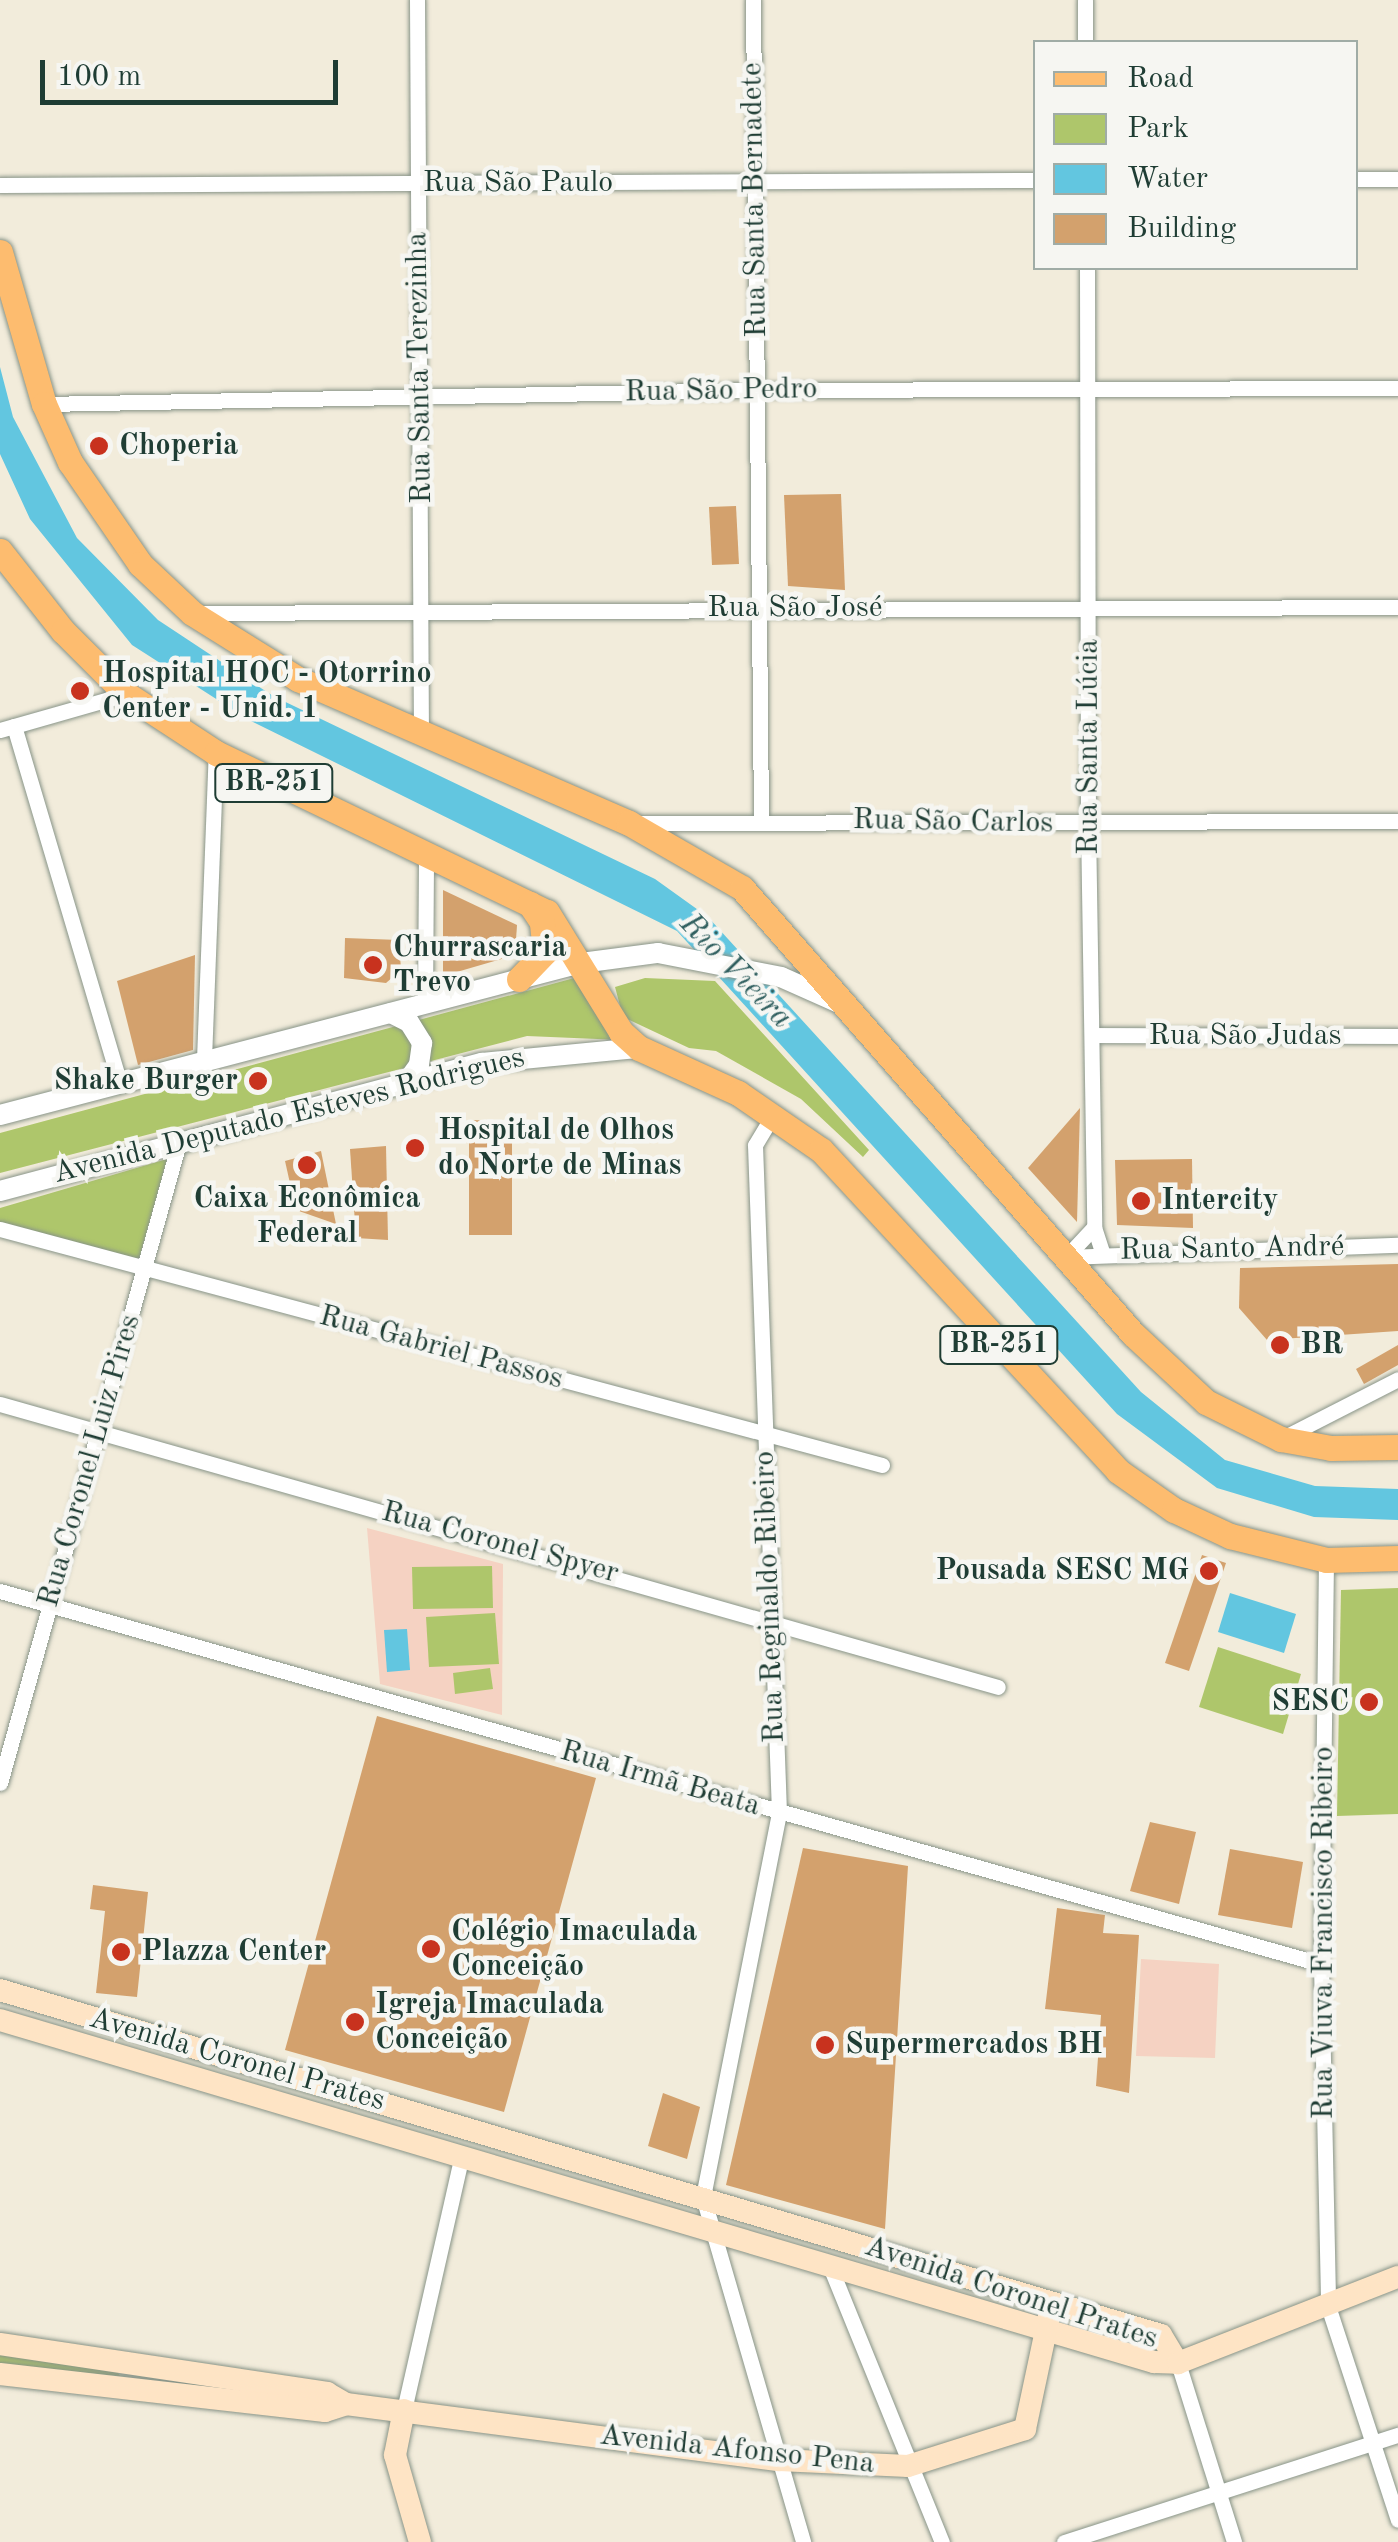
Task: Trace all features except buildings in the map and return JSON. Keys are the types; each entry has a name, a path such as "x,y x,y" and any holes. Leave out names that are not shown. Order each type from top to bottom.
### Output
{"main road":[{"path":"0,252 44,404 105,518 140,564 192,612 298,680 628,823 742,888 855,1010 1133,1334 1206,1402 1281,1439 1331,1448 1398,1448"},
{"name":"BR-251","path":"2,560 126,694 216,754 527,900 555,918 621,1032 639,1048 772,1115 860,1190 1118,1471 1174,1510 1230,1536 1326,1560 1398,1558"},
{"path":"520,979 546,952 542,922 527,900"},
{"name":"Avenida Coronel Prates","path":"0,1990 1160,2335 1178,2363"},
{"name":"Avenida Coronel Prates","path":"0,2020 713,2229 831,2269 1046,2331 1178,2363"},
{"path":"1178,2363 1398,2277"},
{"path":"1046,2331 1052,2302"},
{"name":"Avenida Afonso Pena","path":"0,2344 327,2393 346,2404 779,2460 908,2466 1024,2429 1046,2331"},
{"name":"Avenida Afonso Pena","path":"0,2374 325,2411 346,2404"},
{"path":"404,2410 395,2455 420,2542"}],"street":[{"name":"Rua Santa Terezinha","path":"417,0 421,736"},
{"name":"Rua Santa Bernadete","path":"753,0 761,820"},
{"path":"1085,0 1085,40"},
{"path":"1358,179 1398,179"},
{"name":"Rua São Paulo","path":"0,185 1033,180"},
{"name":"Rua Santa Lúcia","path":"1086,270 1094,1227 1102,1252"},
{"name":"Rua São Pedro","path":"44,404 756,390 1398,388"},
{"name":"Rua São José","path":"192,612 1088,605 1398,607"},
{"path":"120,1083 7,728 126,694"},
{"path":"204,1059 216,754"},
{"name":"Rua São Carlos","path":"628,823 1398,822"},
{"path":"425,1004 426,854"},
{"path":"0,1115 582,963 658,953 781,978 855,1010"},
{"path":"391,1014 409,1022 422,1043 420,1065 408,1080"},
{"name":"Rua São Judas","path":"1093,1036 1398,1036"},
{"name":"Avenida Deputado Esteves Rodrigues","path":"0,1191 408,1080 521,1055 639,1048"},
{"name":"Rua Reginaldo Ribeiro","path":"703,2197 779,1813 755,1145 772,1115"},
{"name":"Rua Coronel Luiz Pires","path":"0,1783 180,1139"},
{"path":"1066,1257 1094,1227"},
{"name":"Rua Gabriel Passos","path":"0,1229 144,1271 882,1465"},
{"name":"Rua Santo André","path":"1066,1257 1102,1252 1398,1245"},
{"path":"1281,1439 1398,1380"},
{"name":"Rua Coronel Spyer","path":"0,1404 771,1618 998,1687"},
{"name":"Rua Viuva Francisco Ribeiro","path":"1326,1560 1321,1964 1328,2306 1376,2442 1398,2520"},
{"name":"Rua Irmã Beata","path":"0,1591 1321,1964"},
{"path":"404,2410 462,2156"},
{"path":"703,2197 803,2542"},
{"path":"831,2269 942,2542"},
{"path":"1178,2363 1234,2542"},
{"path":"1064,2542 1398,2435"}],"shaded area":[{"path":"367,1528 503,1564 502,1715 380,1684"},
{"path":"1141,1959 1219,1964 1215,2058 1136,2056"}],"green space":[{"path":"578,977 621,1040 527,1036 0,1173 0,1133"},
{"path":"645,978 715,981 869,1150 863,1157 801,1099 716,1051 689,1048 623,1017 615,987"},
{"path":"167,1159 137,1266 0,1222 0,1208"},
{"path":"492,1566 493,1608 413,1609 412,1567"},
{"name":"SESC","path":"1398,1588 1398,1814 1337,1816 1341,1590"},
{"path":"495,1613 499,1664 429,1667 426,1617"},
{"path":"1218,1647 1301,1674 1283,1734 1199,1707"},
{"path":"490,1668 493,1689 455,1694 453,1673"},
{"path":"0,2351 115,2368 120,2376 0,2366"}],"water":[{"name":"Rio Vieira","path":"0,367 13,417 77,538 158,620 273,696 655,879 708,917 1141,1392 1225,1460 1315,1486 1398,1489 1398,1520 1314,1517 1217,1488 1117,1414 677,931 249,720 132,645 30,519 0,454"},
{"path":"1230,1593 1296,1614 1284,1653 1218,1632"},
{"path":"407,1629 410,1670 387,1672 384,1630"}],"place":[{"name":"Choperia","path":"99,446"},
{"name":"Hospital HOC - Otorrino Center - Unid. 1","path":"80,691"},
{"name":"Churrascaria Trevo","path":"373,965"},
{"name":"Shake Burger","path":"258,1081"},
{"name":"Hospital de Olhos do Norte de Minas","path":"415,1148"},
{"name":"Caixa Econômica Federal","path":"307,1165"},
{"name":"Intercity","path":"1141,1201"},
{"name":"BR","path":"1280,1345"},
{"name":"Pousada SESC MG","path":"1209,1571"},
{"name":"SESC","path":"1369,1702"},
{"name":"Colégio Imaculada Conceição","path":"431,1949"},
{"name":"Plazza Center","path":"121,1952"},
{"name":"Igreja Imaculada Conceição","path":"355,2022"},
{"name":"Supermercados BH","path":"825,2045"}]}
